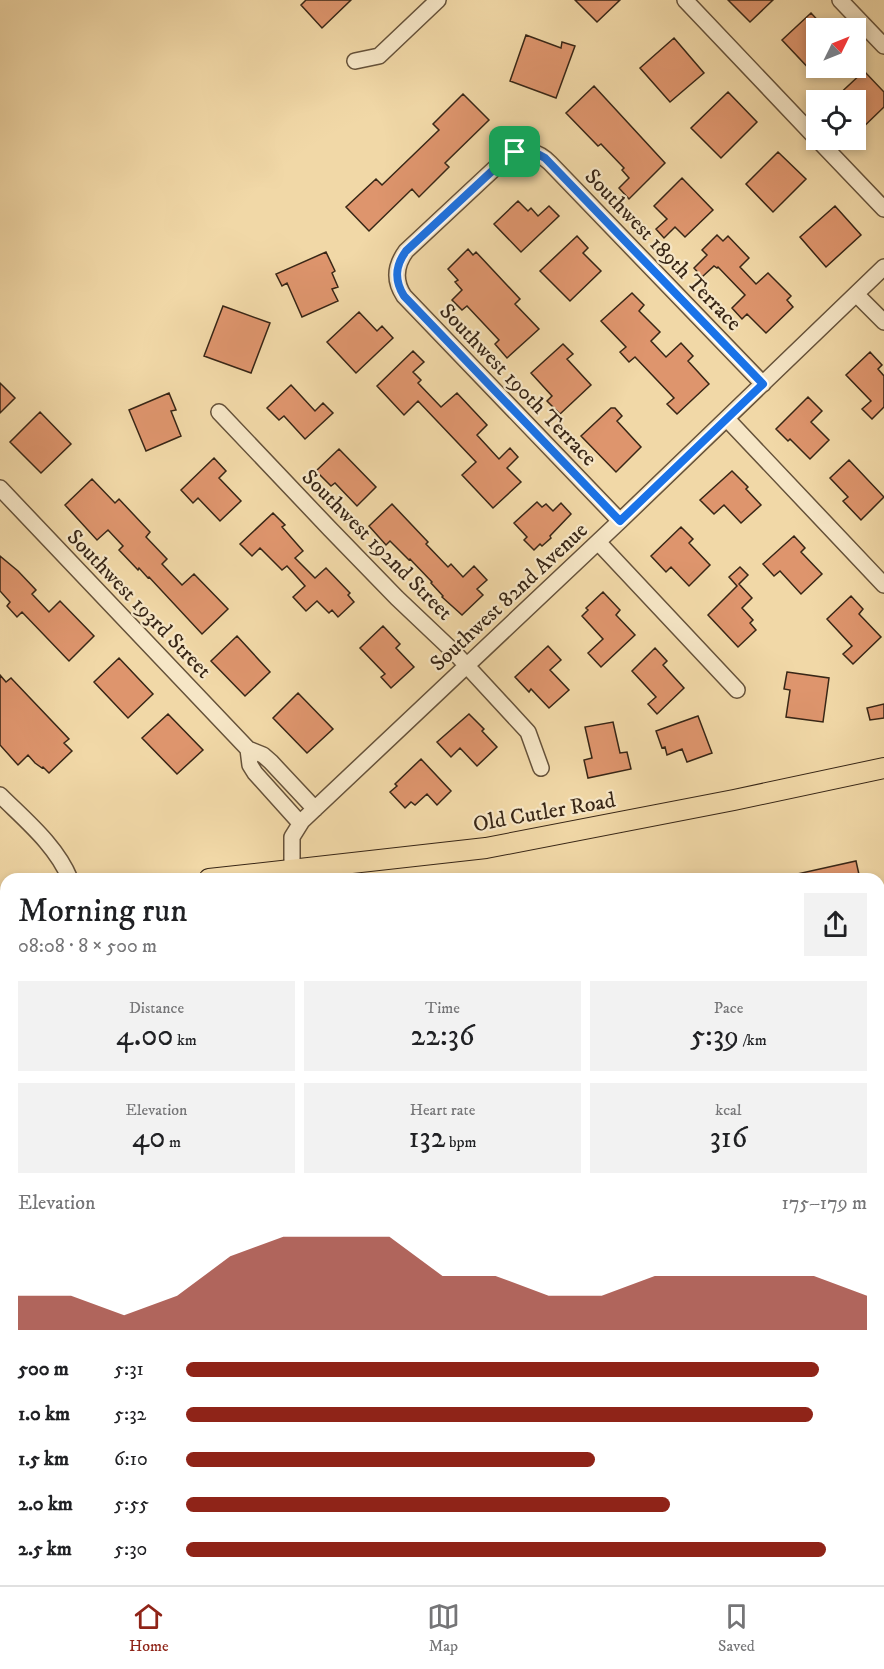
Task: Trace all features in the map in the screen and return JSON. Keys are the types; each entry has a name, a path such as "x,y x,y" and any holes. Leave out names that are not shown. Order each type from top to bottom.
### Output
{"main road":[{"name":"Old Cutler Road","path":"259,873 486,848 734,800 884,768"}],"street":[{"path":"355,62 379,56 438,0"},
{"path":"685,0 806,127"},
{"path":"840,0 884,46"},
{"path":"828,150 884,209"},
{"name":"Southwest 189th Terrace","path":"397,272 406,251 505,159 515,152 534,152 545,158 763,384"},
{"name":"Southwest 82nd Avenue","path":"300,823 598,542 884,267"},
{"name":"Southwest 190th Terrace","path":"397,272 398,284 404,296 620,521"},
{"path":"856,294 884,322"},
{"name":"Southwest 192nd Street","path":"219,412 383,585 467,666 528,732 541,768"},
{"path":"726,419 884,585"},
{"name":"Southwest 193rd Street","path":"0,488 248,749 263,755 315,809"},
{"path":"598,542 737,690"},
{"name":"Southwest 193rd Street","path":"248,749 250,765 255,773 300,823"},
{"path":"264,785 279,770"},
{"path":"0,795 56,853 67,873"},
{"path":"292,869 292,837 300,823"}],"building":[{"path":"306,0 351,0 322,28 301,5"},
{"path":"575,0 620,0 597,22"},
{"path":"728,0 773,0 750,22"},
{"path":"811,13 816,18 806,18 806,65 782,40"},
{"path":"526,35 561,48 562,42 575,46 556,98 510,81"},
{"path":"674,38 704,73 670,102 640,68"},
{"path":"866,73 884,92 884,107 866,124 866,90 844,90 857,78 866,78"},
{"path":"594,86 665,163 629,199 619,188 629,178 622,170 624,168 601,144 598,146 566,113"},
{"path":"728,92 757,122 721,158 691,128"},
{"path":"463,94 489,120 445,163 449,167 419,197 412,189 369,231 346,207 376,179 382,185 439,130 433,124"},
{"path":"778,152 806,179 773,212 746,184"},
{"path":"682,178 713,210 685,237 675,227 664,238 656,229 667,219 654,206"},
{"path":"518,201 528,211 531,208 538,216 549,206 559,216 521,252 494,224"},
{"path":"835,206 861,235 826,267 800,237"},
{"path":"717,235 723,241 728,236 749,258 740,267 756,284 768,273 791,296 787,300 793,307 766,333 747,314 742,319 732,308 745,295 718,267 714,266 702,277 694,268 707,255 702,250"},
{"path":"577,236 588,248 583,253 601,271 570,301 540,271"},
{"path":"468,249 473,255 476,252 520,299 515,304 539,329 507,358 495,344 499,340 467,306 462,310 452,300 462,290 455,282 458,280 448,269"},
{"path":"326,252 335,271 332,273 338,287 332,289 338,301 302,317 287,283 282,286 276,274"},
{"path":"632,293 644,305 639,311 660,332 651,341 666,357 681,343 693,356 688,361 709,384 677,414 667,404 674,398 635,357 629,362 620,352 626,347 601,321"},
{"path":"223,306 270,323 251,373 204,356"},
{"path":"359,312 377,331 382,326 393,338 356,373 327,342"},
{"path":"563,344 573,354 567,359 591,385 560,414 547,401 552,396 531,373"},
{"path":"413,351 424,362 413,372 421,380 418,383 441,407 457,393 487,425 477,435 499,459 510,448 518,457 507,468 521,482 493,508 462,475 476,462 418,401 404,415 377,386"},
{"path":"870,352 882,365 878,369 884,376 884,407 872,419 862,409 871,401 846,375"},
{"path":"0,383 15,398 0,413"},
{"path":"291,385 315,411 323,403 333,413 305,439 284,416 279,420 267,408"},
{"path":"169,393 176,410 171,411 181,436 146,451 129,410"},
{"path":"808,397 822,411 811,422 829,440 810,459 776,429"},
{"path":"611,408 615,408 622,416 617,421 641,447 616,472 581,436"},
{"path":"40,412 71,444 41,473 10,442"},
{"path":"339,449 376,487 357,506 335,483 331,486 316,471"},
{"path":"214,458 226,471 219,478 241,501 220,521 198,498 193,503 181,490"},
{"path":"849,460 884,497 861,520 843,501 848,497 830,478"},
{"path":"732,471 761,505 741,523 724,505 714,514 700,500"},
{"path":"92,479 115,503 119,499 150,532 146,537 167,559 162,564 182,585 194,574 228,609 202,634 149,577 139,568 138,570 119,550 123,546 108,530 97,540 65,505"},
{"path":"537,502 542,507 546,504 553,511 561,503 571,514 550,536 551,538 534,550 524,540 527,537 514,523"},
{"path":"392,504 448,567 451,564 463,577 474,566 487,580 477,589 483,595 462,615 442,597 432,582 410,559 390,541 386,545 369,526"},
{"path":"273,513 285,525 282,527 303,551 295,558 315,578 326,568 350,593 348,595 354,602 338,617 332,610 329,613 317,601 306,611 293,597 305,586 287,566 282,570 260,548 252,556 240,544"},
{"path":"681,527 693,539 689,543 710,565 689,586 671,567 666,572 651,556"},
{"path":"794,536 805,548 801,552 822,574 801,594 780,571 774,576 763,564"},
{"path":"0,556 36,590 32,594 49,612 60,601 94,636 69,661 22,612 17,617 7,606 10,602 0,591"},
{"path":"740,567 748,575 739,584 752,598 742,608 753,620 750,623 756,630 738,647 708,615 737,586 729,577"},
{"path":"603,592 620,610 616,615 635,635 601,667 588,653 603,639 582,616 588,610 586,608"},
{"path":"851,596 863,609 859,614 881,637 853,664 843,654 852,646 827,619"},
{"path":"383,626 400,644 396,648 414,667 391,688 381,677 385,674 360,648"},
{"path":"237,636 270,672 245,696 211,661"},
{"path":"548,646 561,660 550,670 569,690 549,708 531,689 529,692 515,677"},
{"path":"655,648 667,661 663,665 684,688 657,714 648,704 656,697 632,671"},
{"path":"119,658 153,694 128,718 94,682"},
{"path":"787,672 829,678 823,722 786,717 790,690 784,689"},
{"path":"0,675 6,682 11,678 69,739 64,743 72,751 49,773 28,755 18,765 0,745"},
{"path":"298,693 333,729 307,753 273,718"},
{"path":"884,704 884,718 870,720 867,708"},
{"path":"168,714 203,750 177,774 142,738"},
{"path":"469,714 497,747 477,766 460,748 451,757 437,742"},
{"path":"698,716 712,753 687,762 682,749 667,755 656,731"},
{"path":"613,722 620,753 627,752 631,769 588,778 584,760 592,758 585,727"},
{"path":"421,759 451,791 437,805 427,794 415,805 411,802 405,808 390,792 397,786 395,784"},
{"path":"856,861 859,873 802,873"}],"route":[{"path":"515,152 534,152 545,158 763,384 620,521 404,296 398,284 397,267 406,251 509,155 515,152"}]}
